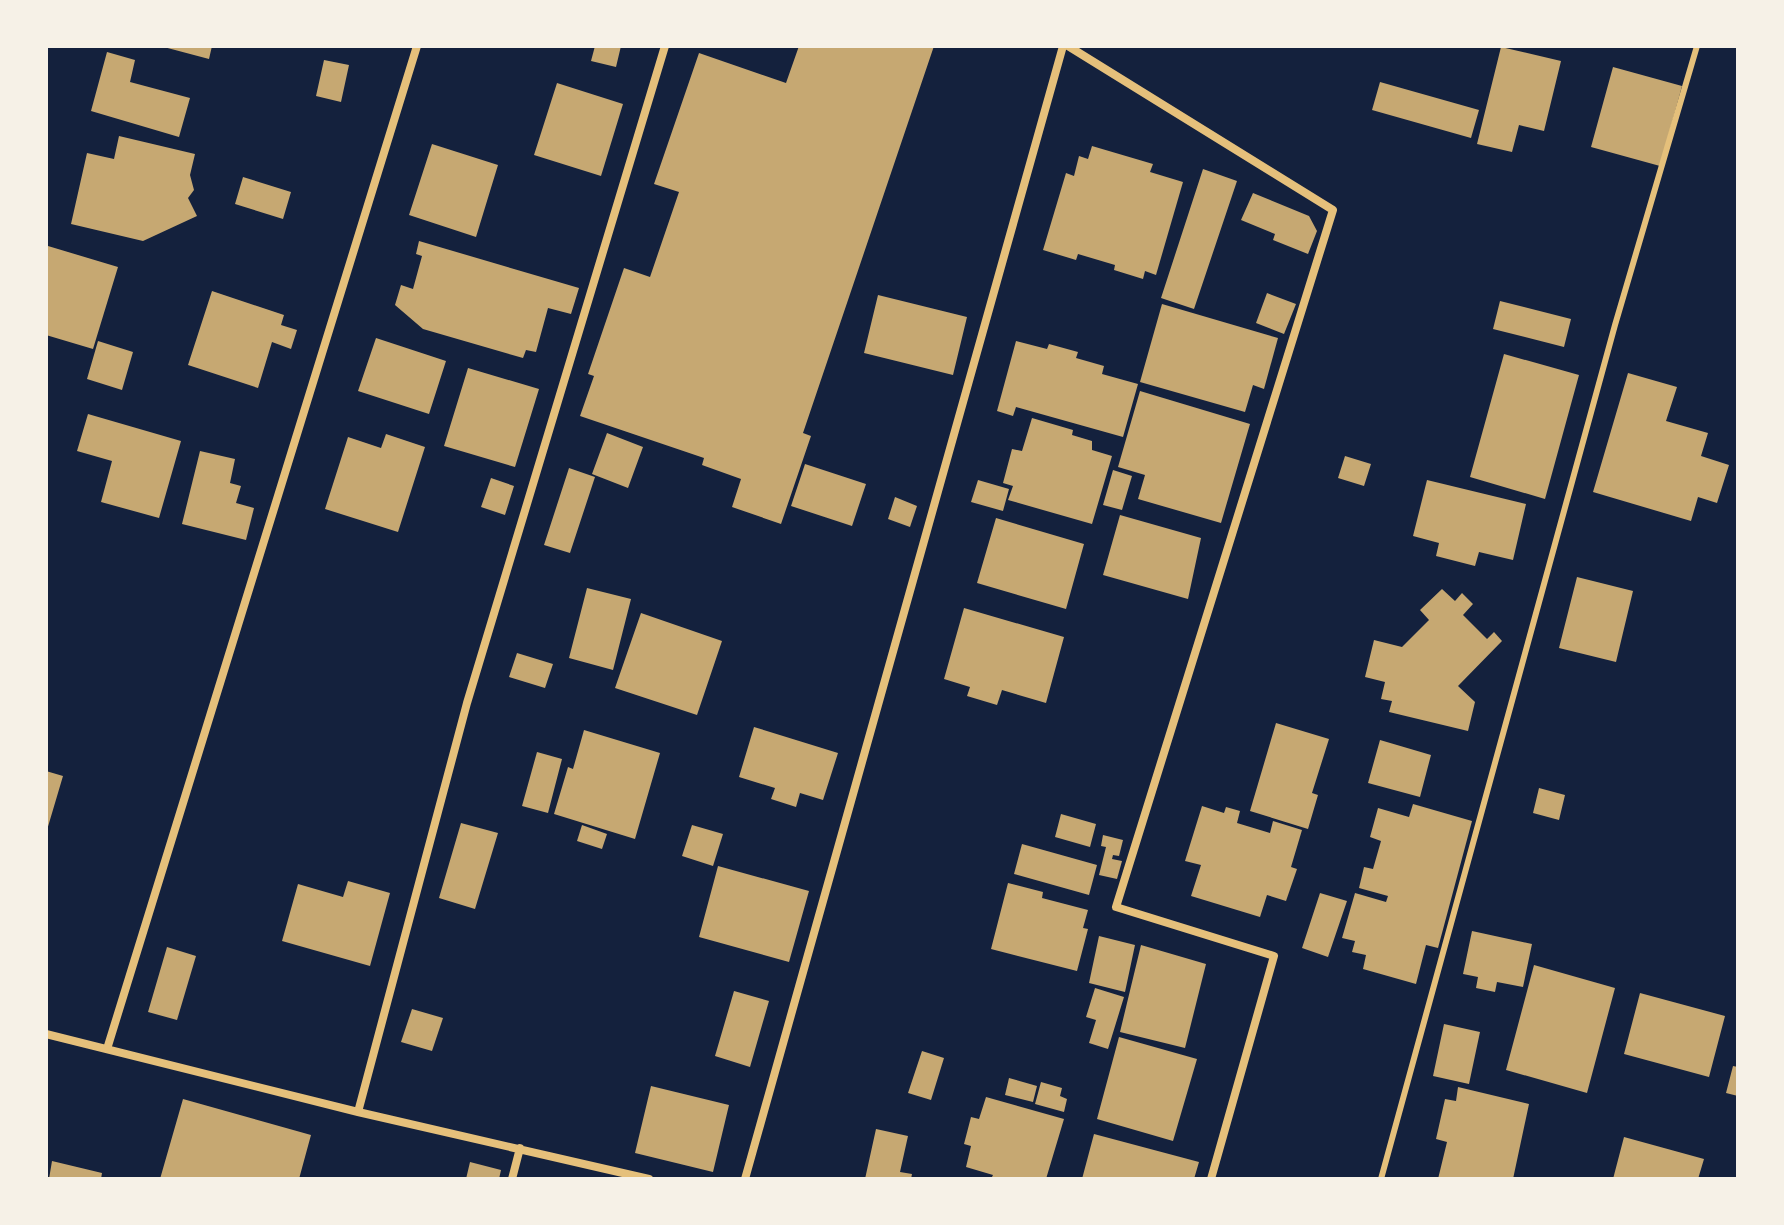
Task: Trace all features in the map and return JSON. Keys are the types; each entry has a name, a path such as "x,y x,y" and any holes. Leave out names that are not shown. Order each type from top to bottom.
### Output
{"street":[{"path":"107,1049 417,46"},
{"path":"358,1112 467,703 665,46"},
{"path":"745,1179 1066,46 1333,210 1116,907 1274,956 1211,1179"},
{"path":"46,1034 358,1112 649,1179"},
{"path":"512,1179 520,1148"}],"lane":[{"path":"1381,1179 1615,325 1697,46"}],"building":[{"path":"160,46 212,46 209,59"},
{"path":"595,46 621,46 616,67 591,61"},
{"path":"799,46 934,46 803,433 811,436 781,524 732,507 741,479 702,465 704,458 580,416 594,376 588,374 624,268 650,277 679,192 654,184 699,53 786,83"},
{"path":"1501,47 1561,61 1544,131 1519,125 1512,152 1477,144"},
{"path":"107,52 135,60 130,82 190,98 179,137 91,111"},
{"path":"324,60 349,65 341,102 316,96"},
{"path":"1613,67 1682,86 1660,166 1591,147"},
{"path":"1380,82 1479,110 1471,138 1372,110"},
{"path":"557,83 623,104 601,176 534,155"},
{"path":"119,136 195,154 190,175 194,190 188,198 197,216 143,241 71,224 87,153 114,159"},
{"path":"432,144 498,165 476,237 409,215"},
{"path":"1092,146 1153,164 1150,172 1183,182 1156,275 1145,271 1143,279 1114,270 1115,265 1078,254 1076,260 1043,250 1066,173 1074,176 1079,156 1088,159"},
{"path":"1203,169 1237,181 1194,309 1161,298"},
{"path":"243,177 291,192 283,219 235,204"},
{"path":"1253,193 1309,216 1317,231 1308,254 1273,240 1275,234 1241,220"},
{"path":"419,241 579,288 571,314 548,308 536,352 526,350 523,358 423,329 395,305 401,285 413,289 422,256 416,254"},
{"path":"48,246 118,267 93,349 46,335"},
{"path":"212,291 284,315 281,325 297,330 291,349 272,342 258,388 188,365"},
{"path":"1267,293 1296,304 1284,334 1256,323"},
{"path":"878,295 967,317 953,375 864,353"},
{"path":"1500,301 1571,319 1564,347 1493,329"},
{"path":"1162,304 1278,338 1264,389 1253,385 1245,412 1140,382"},
{"path":"376,338 446,361 429,414 358,391"},
{"path":"98,341 133,352 122,390 87,379"},
{"path":"1016,341 1047,349 1049,344 1078,352 1076,358 1104,366 1102,374 1138,384 1123,437 1016,407 1013,416 997,411"},
{"path":"1504,354 1579,375 1545,499 1470,477"},
{"path":"468,368 539,389 515,467 444,446"},
{"path":"1628,373 1677,387 1666,421 1708,433 1701,456 1729,465 1717,503 1698,497 1691,521 1593,492"},
{"path":"1140,391 1250,424 1221,523 1138,499 1145,475 1118,467"},
{"path":"88,414 181,441 159,518 101,502 112,461 77,451"},
{"path":"1032,418 1073,430 1072,435 1092,441 1092,450 1112,456 1092,524 1008,500 1013,486 1003,483 1012,449 1022,451"},
{"path":"607,433 643,447 628,488 592,474"},
{"path":"386,434 425,447 398,532 325,509 348,437 381,448"},
{"path":"200,451 235,459 230,483 241,486 236,503 254,508 246,540 182,524"},
{"path":"1345,456 1371,464 1364,486 1338,478"},
{"path":"805,464 866,484 852,526 791,506"},
{"path":"569,468 595,477 570,553 544,545"},
{"path":"1113,470 1132,476 1122,510 1103,505"},
{"path":"491,478 514,486 505,515 481,507"},
{"path":"978,480 1009,489 1003,511 971,502"},
{"path":"1427,480 1526,504 1513,560 1479,552 1475,566 1436,556 1439,543 1413,536"},
{"path":"895,497 917,506 910,527 888,519"},
{"path":"1120,515 1201,538 1188,599 1103,575"},
{"path":"996,518 1084,544 1066,609 977,583"},
{"path":"1577,577 1633,591 1616,662 1559,648"},
{"path":"587,588 631,599 613,670 569,658"},
{"path":"1442,589 1455,601 1462,593 1473,604 1463,615 1487,639 1494,632 1502,641 1458,686 1475,702 1468,731 1389,712 1392,701 1381,699 1385,682 1365,677 1374,640 1402,647 1429,620 1420,610"},
{"path":"964,608 1064,637 1046,703 1002,690 997,705 967,696 970,687 944,679"},
{"path":"641,613 722,641 697,715 615,688"},
{"path":"517,653 553,664 545,688 509,677"},
{"path":"1276,723 1329,739 1312,793 1318,795 1308,829 1250,811"},
{"path":"754,727 838,753 823,800 800,793 796,807 771,799 775,788 739,777"},
{"path":"584,730 660,753 635,839 554,814 568,767 573,769"},
{"path":"1380,740 1431,755 1420,797 1368,783"},
{"path":"537,752 562,759 548,813 522,806"},
{"path":"46,771 63,776 47,830 46,830"},
{"path":"1539,788 1565,795 1559,820 1533,813"},
{"path":"1413,804 1472,821 1438,948 1426,945 1416,984 1363,969 1366,955 1352,952 1355,941 1342,938 1355,893 1386,902 1388,896 1359,888 1364,867 1373,869 1381,841 1370,837 1378,808 1409,817"},
{"path":"1202,806 1224,813 1226,807 1240,811 1237,823 1270,833 1273,821 1302,830 1291,867 1297,869 1286,901 1267,895 1260,917 1191,896 1201,865 1185,861"},
{"path":"1061,814 1096,824 1090,847 1055,837"},
{"path":"461,823 498,833 475,909 439,898"},
{"path":"582,825 607,834 602,849 577,841"},
{"path":"692,825 723,834 713,866 682,856"},
{"path":"1103,835 1123,840 1119,856 1113,855 1112,859 1122,861 1117,879 1099,875 1106,847 1101,846"},
{"path":"1022,844 1097,865 1089,895 1014,874"},
{"path":"718,866 809,891 789,962 699,937"},
{"path":"348,881 390,893 370,966 282,941 298,884 343,897"},
{"path":"1008,883 1043,892 1042,898 1088,910 1083,928 1088,929 1077,971 991,949"},
{"path":"1320,893 1347,901 1328,957 1302,948"},
{"path":"1472,931 1532,944 1523,987 1497,982 1495,992 1476,988 1478,977 1463,974"},
{"path":"1099,936 1135,945 1125,992 1089,983"},
{"path":"1141,945 1206,964 1185,1048 1120,1032"},
{"path":"167,947 196,956 177,1020 148,1012"},
{"path":"1534,965 1615,988 1587,1093 1506,1070"},
{"path":"1095,988 1124,997 1108,1049 1089,1043 1096,1020 1086,1017"},
{"path":"734,991 769,1001 750,1067 715,1056"},
{"path":"1640,993 1725,1016 1709,1077 1624,1054"},
{"path":"412,1009 443,1018 432,1051 401,1042"},
{"path":"1444,1024 1480,1032 1469,1084 1433,1076"},
{"path":"1119,1037 1197,1059 1173,1141 1097,1119"},
{"path":"922,1051 944,1058 931,1100 908,1093"},
{"path":"1733,1066 1738,1067 1738,1096 1726,1093"},
{"path":"1009,1078 1037,1086 1033,1102 1005,1095"},
{"path":"1041,1082 1062,1088 1060,1096 1067,1099 1064,1112 1035,1104"},
{"path":"651,1086 729,1105 713,1172 635,1153"},
{"path":"1458,1087 1529,1104 1513,1179 1438,1179 1447,1142 1436,1139 1445,1099 1456,1101"},
{"path":"986,1097 1064,1119 1046,1179 991,1179 993,1175 966,1167 971,1146 964,1144 971,1117 979,1119"},
{"path":"183,1099 311,1135 299,1179 160,1179"},
{"path":"876,1129 908,1136 900,1172 912,1174 911,1179 865,1179"},
{"path":"1094,1134 1199,1162 1194,1179 1082,1179"},
{"path":"1624,1137 1704,1159 1698,1179 1613,1179"},
{"path":"52,1161 102,1173 101,1179 49,1179"},
{"path":"470,1162 501,1170 499,1179 466,1179"}]}
